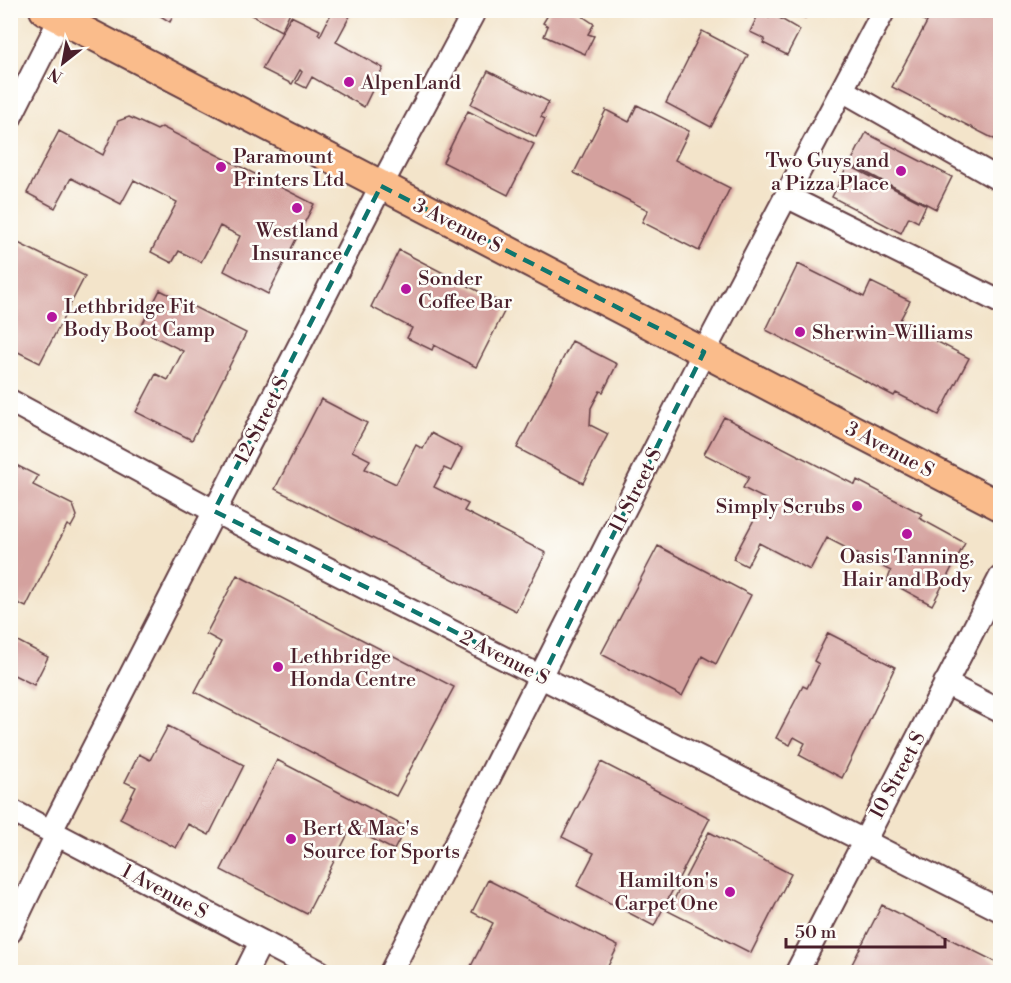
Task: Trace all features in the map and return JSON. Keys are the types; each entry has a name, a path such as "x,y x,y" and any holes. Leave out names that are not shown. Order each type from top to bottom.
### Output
{"main road":[{"name":"3 Avenue S","path":"52,15 1000,506"}],"street":[{"name":"11 Street S","path":"391,972 543,676 704,352 884,10"},
{"name":"12 Street S","path":"10,932 54,833 214,511 467,13"},
{"path":"10,118 52,15"},
{"path":"842,90 1000,180"},
{"path":"786,196 1000,302"},
{"name":"2 Avenue S","path":"10,401 214,511 1000,910"},
{"name":"10 Street S","path":"796,972 1000,578"},
{"path":"945,683 1000,711"},
{"name":"1 Avenue S","path":"10,810 320,972"},
{"path":"246,972 261,942"}],"highlighted area":[{"path":"381,186 704,352 543,676 214,511"}],"building":[{"path":"151,10 176,10 170,22"},
{"path":"242,10 291,10 281,31"},
{"path":"333,10 351,14 336,42 383,68 364,107 312,77 306,88 296,83 302,72 300,70 292,84 262,69 291,16 320,30 318,34 320,36"},
{"path":"551,10 573,10 594,24 588,34 594,36 585,54 544,36 548,26 543,23"},
{"path":"790,10 809,10 805,18"},
{"path":"928,10 1000,10 1000,135 998,141 892,87 927,22 923,20"},
{"path":"759,13 769,18 771,13 800,30 787,55 763,43 765,39 750,32"},
{"path":"702,31 748,55 711,127 666,103"},
{"path":"488,71 549,102 541,117 545,119 536,137 471,104"},
{"path":"637,105 689,131 675,160 730,188 699,251 642,222 648,210 574,173 606,110 629,122"},
{"path":"468,111 534,144 508,195 443,162"},
{"path":"129,117 157,130 162,127 314,204 268,294 224,271 240,236 220,226 201,262 179,251 172,263 151,252 177,202 134,180 121,204 71,178 55,208 27,193 59,131 103,155 118,121"},
{"name":"Two Guys and a Pizza Place","path":"866,133 952,177 936,209 850,164"},
{"path":"848,165 926,205 918,222 909,217 901,233 832,197"},
{"path":"10,239 85,276 40,363 10,348"},
{"path":"399,250 507,306 476,367 434,345 432,350 407,338 412,328 371,307"},
{"path":"798,264 864,297 871,282 910,301 899,322 969,358 939,415 896,393 894,396 766,330"},
{"path":"160,290 246,333 192,440 136,412 156,374 168,380 183,351 140,329"},
{"path":"572,341 617,364 603,392 600,391 591,408 590,425 608,434 583,483 517,448"},
{"path":"321,399 367,423 352,451 370,460 365,469 396,484 416,445 423,449 431,433 462,449 451,471 444,468 434,487 468,504 464,511 546,553 516,611 275,489"},
{"path":"724,417 855,485 857,480 922,514 919,518 965,543 932,605 887,581 891,571 827,538 810,570 759,543 747,566 733,559 765,499 743,488 749,477 704,454"},
{"path":"10,462 38,476 33,485 73,505 77,516 71,527 67,525 26,607 10,599"},
{"path":"658,546 751,595 716,664 702,656 682,696 601,654"},
{"path":"237,575 454,687 396,796 195,692 221,642 206,634"},
{"path":"828,633 895,667 842,778 799,755 805,743 794,737 790,745 776,738 803,686 807,688 819,664 814,661"},
{"path":"10,637 48,657 34,685 10,673"},
{"path":"168,726 244,765 209,835 188,824 176,848 120,819 136,787 125,782 139,754 150,760"},
{"name":"Bert & Mac's Source for Sports","path":"277,760 406,827 394,850 351,828 307,914 221,870"},
{"path":"601,762 710,818 654,926 577,886 594,853 562,837"},
{"name":"Hamilton's Carpet One","path":"709,832 791,874 751,953 668,911"},
{"path":"488,880 618,946 605,972 468,972 493,923 472,912"},
{"path":"882,905 1000,964 1000,972 848,972"}],"place":[{"name":"AlpenLand","path":"349,82"},
{"name":"Paramount Printers Ltd","path":"221,167"},
{"name":"Two Guys and a Pizza Place","path":"901,171"},
{"name":"Westland Insurance","path":"297,208"},
{"name":"Sonder Coffee Bar","path":"406,289"},
{"name":"Lethbridge Fit Body Boot Camp","path":"52,317"},
{"name":"Sherwin-Williams","path":"800,332"},
{"name":"Simply Scrubs","path":"857,506"},
{"name":"Oasis Tanning, Hair and Body","path":"907,534"},
{"name":"Lethbridge Honda Centre","path":"278,667"},
{"name":"Bert & Mac's Source for Sports","path":"291,839"},
{"name":"Hamilton's Carpet One","path":"730,892"}]}
